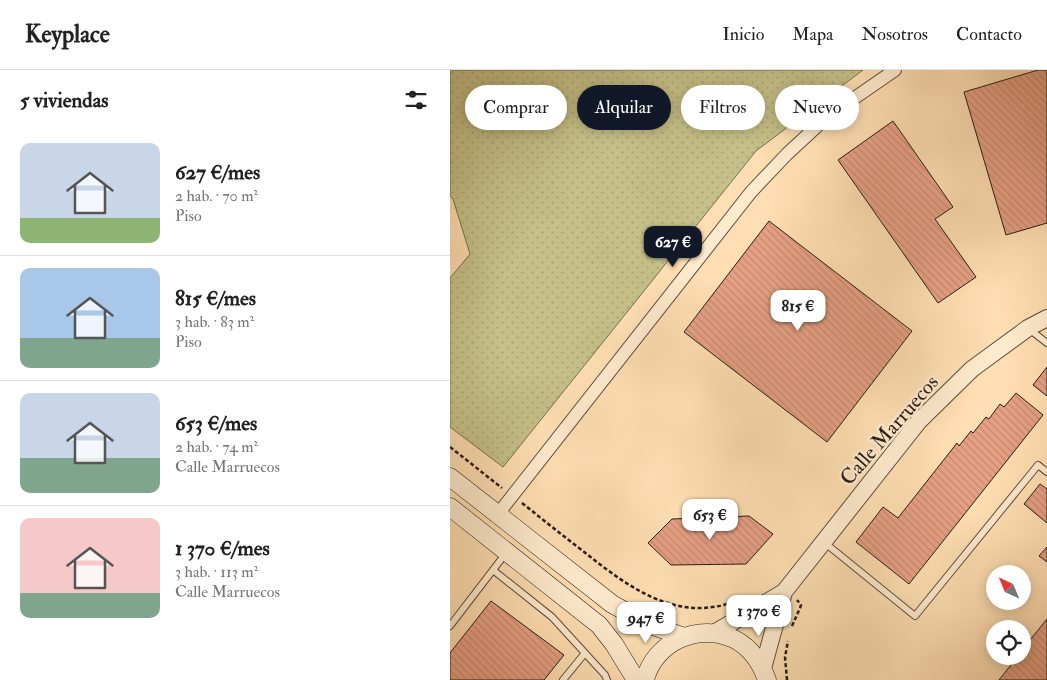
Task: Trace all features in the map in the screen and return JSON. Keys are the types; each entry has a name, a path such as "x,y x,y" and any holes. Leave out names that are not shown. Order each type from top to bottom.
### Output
{"main road":[{"path":"450,477 612,604 648,624 684,637"},
{"path":"450,507 598,625 614,644 636,680"},
{"path":"645,680 646,673 655,657 668,645 684,637 699,633 714,633 734,639 751,651 765,674"}],"street":[{"path":"498,514 751,192 786,154 827,117 895,70"},
{"name":"Calle Marruecos","path":"714,633 784,592 919,421 972,370 1028,328 1047,318"},
{"name":"Calle Marruecos","path":"765,674 784,592"}],"lane":[{"path":"1028,328 1047,343"},
{"path":"824,542 915,616 1038,465 1047,472"},
{"path":"450,626 507,552"},
{"path":"493,570 552,617 605,675 607,680"},
{"path":"563,680 585,653"}],"path":[{"path":"450,447 617,578 643,593 662,601 686,606 713,607 727,605 739,600"},
{"path":"784,592 801,605 792,627"},
{"path":"786,680 785,657 789,636"}],"shaded area":[{"path":"450,70 863,70 843,85 775,85 775,130 784,130 756,151 503,467 450,427 450,278 470,254 453,199 450,196"}],"building":[{"path":"1038,70 1047,70 1047,223 1006,235 964,92"},
{"path":"893,121 953,207 935,219 976,277 938,303 838,160"},
{"path":"769,221 912,331 827,442 684,332"},
{"path":"1047,367 1047,396 1033,385"},
{"path":"1016,393 1043,415 909,584 856,542 883,507 898,518 957,443 959,446 986,417 989,419 1000,404 1004,407"},
{"path":"1040,484 1047,489 1047,523 1024,504"},
{"path":"749,516 773,534 746,564 671,565 648,543 672,519"},
{"path":"1047,547 1047,562 1039,556"},
{"path":"491,601 564,655 544,680 450,680 450,653"},
{"path":"1047,619 1047,680 999,680 1011,665 1031,665 1031,639"}]}
